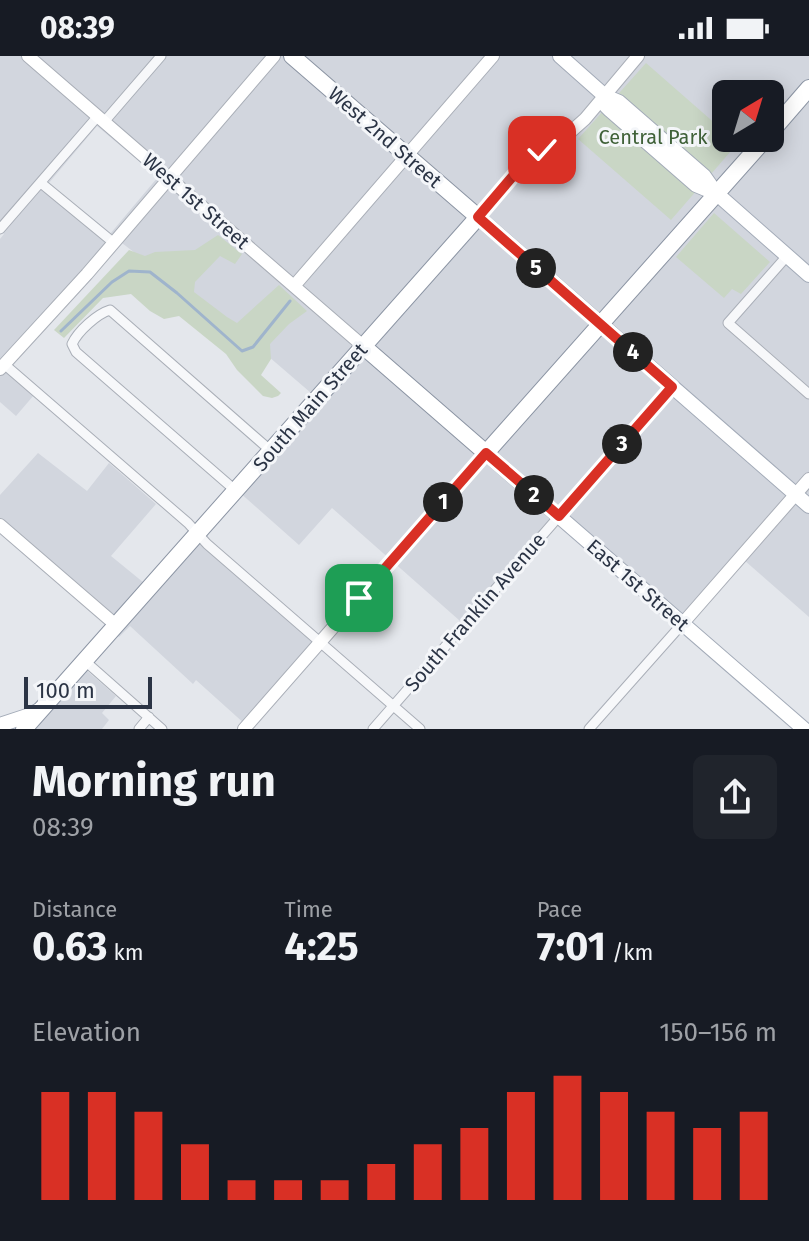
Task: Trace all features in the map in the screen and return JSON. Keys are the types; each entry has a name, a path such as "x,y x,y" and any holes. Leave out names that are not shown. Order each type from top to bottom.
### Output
{"highway":[{"name":"West 2nd Street","path":"292,56 478,217"},
{"path":"784,117 809,88"},
{"path":"486,453 753,152"},
{"name":"South Main Street","path":"34,722 478,217"},
{"name":"East 1st Street","path":"363,346 486,453"}],"main road":[{"path":"560,56 605,96 619,102 706,178 716,193 809,275"},
{"path":"478,217 809,506"},
{"name":"East 1st Street","path":"486,453 804,729"},
{"path":"0,725 30,715 34,722"}],"street":[{"name":"West 1st Street","path":"28,56 363,346"},
{"path":"0,229 161,56"},
{"path":"274,56 114,243 2,366 188,523 207,544 420,729"},
{"path":"294,286 493,56"},
{"name":"South Main Street","path":"478,217 523,166 576,128 638,56"},
{"path":"41,183 114,243"},
{"path":"787,256 728,323 809,394"},
{"path":"236,491 76,352 72,344 75,338 103,312 110,310 271,451"},
{"name":"South Franklin Avenue","path":"373,729 672,387"},
{"path":"244,729 486,453"},
{"path":"589,729 809,479"},
{"path":"0,525 117,626"},
{"path":"85,661 162,729"},
{"path":"139,729 149,717"}],"shaded area":[{"path":"0,56 809,56 809,617 736,553 674,624 559,522 468,628 332,508 299,545 238,491 318,399 246,337 110,234 158,177 97,126 43,190 110,245 4,364 34,395 16,416 0,402 0,239 4,234 0,230"},
{"path":"38,453 87,491 109,463 156,504 111,556 149,587 192,536 316,644 246,725 196,680 193,684 130,626 119,637 0,534 0,495"},
{"path":"78,663 116,696 102,713 109,720 102,729 13,729 27,712 39,704"}],"green space":[{"name":"Central Park","path":"646,63 712,121 712,152 730,152 671,220 578,139"},
{"path":"714,213 770,262 741,294 732,289 724,298 676,257"},
{"path":"218,235 242,254 235,264 220,256 195,282 194,292 237,323 279,285 307,311 270,344 271,359 261,375 281,393 278,396 263,396 226,354 179,316 164,319 131,294 103,298 64,338 54,330 129,250 145,256 155,252 195,250"}],"waterway":[{"path":"61,331 112,282 129,271 150,272 242,351 253,347 290,301"}],"route":[{"path":"359,598 486,453 559,516 672,387 478,217 519,169 542,150"}]}
